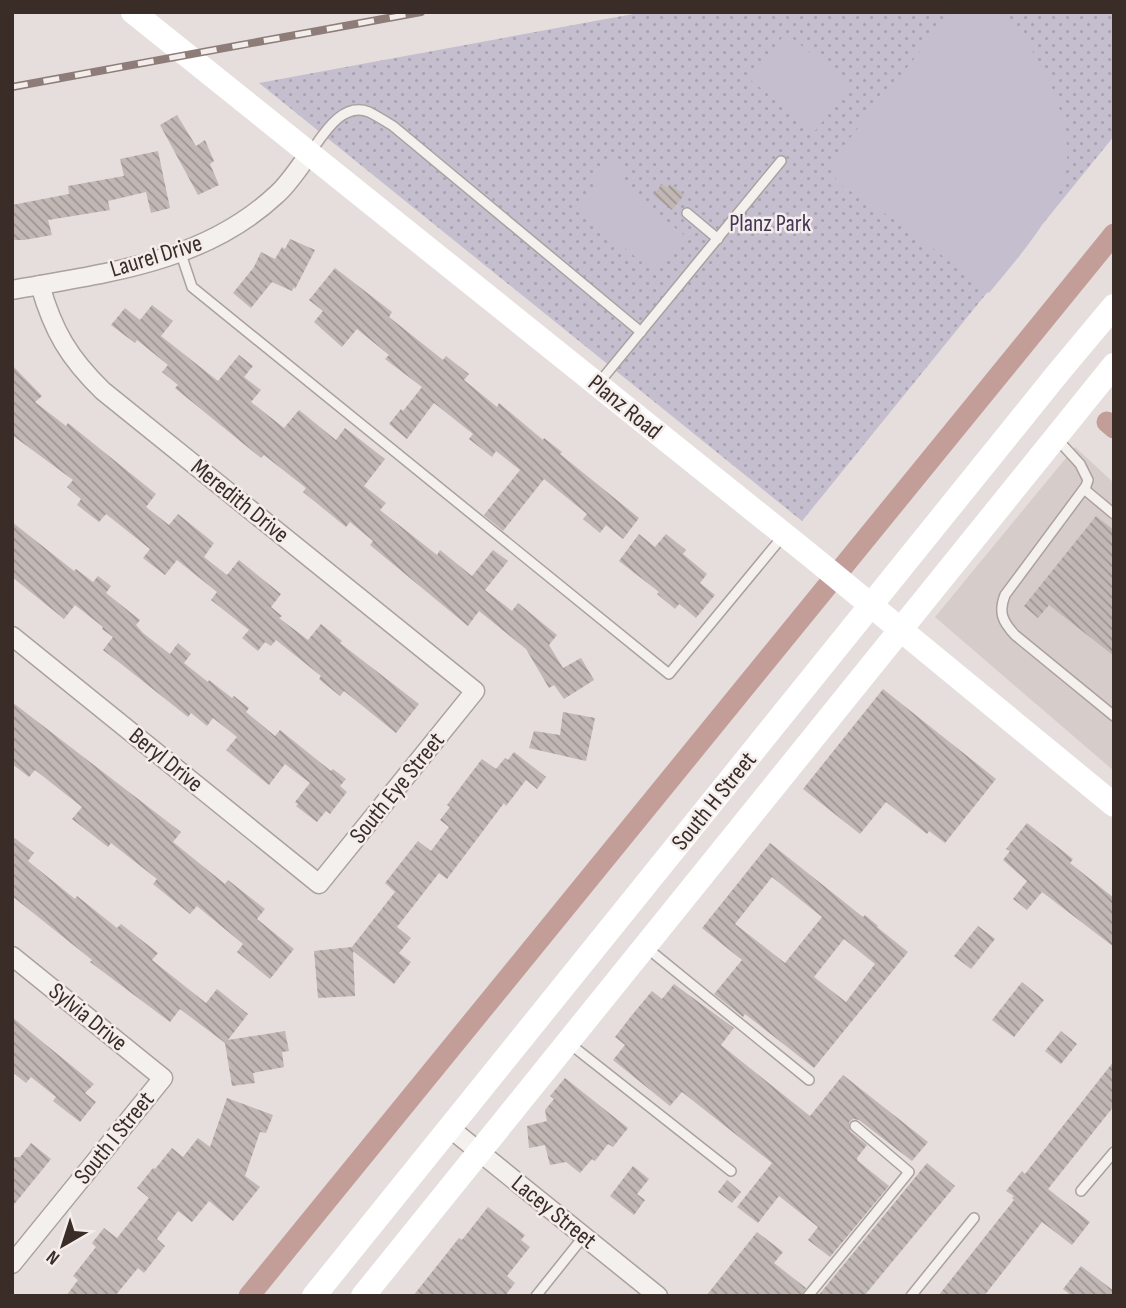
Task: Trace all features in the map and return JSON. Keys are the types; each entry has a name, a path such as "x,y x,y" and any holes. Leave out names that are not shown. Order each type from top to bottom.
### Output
{"street":[{"name":"Planz Road","path":"133,12 1109,798"},
{"name":"Laurel Drive","path":"12,290 145,265 181,254 216,238 248,218 278,194 310,153"},
{"name":"Meredith Drive","path":"40,285 49,317 63,344 81,369 103,391 475,691"},
{"name":"South H Street","path":"314,1296 1114,306"},
{"name":"South H Street","path":"363,1296 1114,365"},
{"name":"Beryl Drive","path":"12,636 319,884"},
{"name":"South Eye Street","path":"319,884 475,691"},
{"name":"Sylvia Drive","path":"12,956 163,1078"},
{"name":"South I Street","path":"12,1264 163,1078"},
{"name":"Lacey Street","path":"451,1129 658,1296"}],"lane":[{"path":"310,153 339,117 349,112 366,111 393,126 641,332"},
{"path":"597,385 781,161"},
{"path":"687,213 719,239"},
{"path":"181,254 192,287 669,674 784,534"},
{"path":"1055,437 1080,464 1088,480 1005,595 1001,615 1004,623 1015,635 1114,716"},
{"path":"1084,489 1114,514"},
{"path":"645,947 809,1080"},
{"path":"569,1043 730,1171"},
{"path":"808,1296 909,1171 855,1126"},
{"path":"1081,1191 1114,1152"},
{"path":"911,1296 974,1218"},
{"path":"536,1296 584,1236"}],"shaded area":[{"path":"1075,447 1114,483 1114,771 935,617"}],"green space":[{"name":"Planz Park","path":"644,12 1114,12 1114,136 802,521 259,83"},
{"path":"952,12 1001,12 1029,46 1042,68 1053,91 1066,139 1067,161 1057,197 1031,240 989,293 910,230 836,182 833,159"},
{"path":"786,33 851,86 815,131 748,78"},
{"path":"612,161 622,170 624,187 684,235 655,273 578,210 595,188 593,177 602,164"}],"building":[{"path":"177,115 196,146 205,140 214,161 210,164 219,185 198,195 160,125"},
{"path":"158,151 170,208 151,213 146,192 108,201 110,210 48,220 52,235 12,240 12,205 69,194 68,186 124,176 120,159"},
{"path":"662,184 667,188 670,184 684,195 672,210 653,195"},
{"path":"290,239 315,250 295,289 294,287 292,291 272,282 251,308 233,293 254,267 261,252 275,259"},
{"path":"335,268 392,312 389,317 443,360 446,356 469,374 464,380 497,407 499,403 543,440 544,438 562,452 560,454 639,518 623,539 606,525 600,533 583,519 587,514 544,479 503,531 484,515 520,470 496,451 492,457 469,439 473,434 434,403 407,439 389,424 422,387 385,359 389,355 357,329 342,347 314,322 323,311 309,300"},
{"path":"152,305 173,321 161,336 218,381 239,355 253,366 244,377 261,390 251,402 284,428 299,410 336,440 345,428 385,459 364,486 386,503 380,510 437,555 440,550 472,576 493,550 508,561 485,590 512,611 518,603 557,635 549,645 563,668 581,658 594,680 564,699 554,685 549,688 526,649 479,611 468,626 370,545 373,541 350,522 346,527 303,492 306,488 264,455 261,458 175,388 178,385 162,372 168,365 137,340 135,343 111,325 125,308 140,320"},
{"path":"12,365 42,396 35,402 66,426 68,423 156,494 146,507 169,525 178,514 214,543 204,557 227,575 239,560 281,594 271,607 282,616 279,618 308,640 321,624 342,641 340,643 419,704 396,733 344,691 340,696 319,679 321,676 276,640 271,646 265,642 258,651 242,638 249,630 211,600 217,592 177,560 165,575 143,558 150,549 135,537 106,514 99,522 77,505 81,499 67,487 73,480 12,435"},
{"path":"1096,516 1114,530 1114,656 1049,605 1038,618 1024,606"},
{"path":"12,522 74,571 76,569 93,582 98,576 111,586 106,593 140,620 136,625 143,633 170,654 178,643 191,654 184,663 249,708 246,712 275,736 280,730 331,771 333,769 346,779 340,786 347,792 330,814 326,811 317,822 296,806 298,804 295,802 310,783 285,764 269,785 226,750 237,737 213,718 207,726 191,713 188,717 103,650 113,637 75,605 64,619 12,577"},
{"path":"639,534 655,547 666,534 686,550 683,554 707,574 700,583 715,595 696,618 679,604 675,609 657,594 659,592 619,561"},
{"path":"883,689 996,779 945,843 929,831 927,834 886,802 860,834 803,789"},
{"path":"12,702 181,832 173,842 225,884 228,880 265,909 257,919 294,949 270,979 237,952 243,944 197,906 190,914 153,884 157,879 111,843 108,847 72,819 82,807 35,770 29,777 12,764"},
{"path":"563,712 595,718 586,761 529,748 534,731 560,735"},
{"path":"514,752 546,777 537,789 526,780 506,806 504,803 447,879 439,873 397,927 411,938 399,953 411,962 394,984 353,951 355,996 318,998 314,951 352,947 395,892 385,883 418,841 431,851 449,827 440,820 450,807 447,805 482,759 496,769"},
{"path":"1027,823 1073,859 1070,863 1114,898 1114,947 1042,892 1027,910 1013,899 1027,881 1003,860 1010,851 1006,849"},
{"path":"12,836 34,853 28,861 75,899 77,896 117,928 121,924 158,953 152,960 206,1003 217,989 248,1014 228,1040 285,1031 289,1051 282,1052 284,1067 253,1073 255,1083 232,1086 225,1043 180,1009 170,1022 90,962 92,960 12,896"},
{"path":"770,843 863,917 865,915 908,952 814,1068 745,1014 743,1017 714,994 742,960 702,928","holes":["772,877 822,917 785,963 735,924","844,939 875,964 846,1002 814,977"]},
{"path":"978,926 995,939 971,969 954,956"},
{"path":"1022,982 1044,1000 1014,1037 992,1020"},
{"path":"674,984 734,1028 721,1045 810,1116 843,1075 928,1142 912,1161 859,1120 853,1119 849,1122 850,1131 867,1145 857,1158 858,1161 889,1186 830,1257 808,1240 818,1227 779,1196 758,1223 737,1207 772,1163 682,1092 670,1106 613,1060 625,1045 615,1037 632,1015 652,991 662,999"},
{"path":"12,1017 94,1084 85,1093 96,1102 80,1122 53,1101 56,1097 31,1077 26,1083 12,1072"},
{"path":"1061,1031 1077,1044 1061,1064 1045,1051"},
{"path":"1114,1061 1114,1106 1048,1189 1090,1222 1072,1245 1042,1222 984,1296 938,1296 1014,1200 1014,1196 1006,1191 1022,1171 1025,1174"},
{"path":"565,1078 628,1128 613,1147 608,1144 595,1161 592,1159 580,1173 566,1162 550,1165 545,1145 529,1148 527,1126 547,1121 545,1110 554,1099 550,1096"},
{"path":"227,1098 273,1115 266,1133 260,1132 245,1176 260,1187 233,1221 209,1201 192,1222 178,1211 157,1239 165,1246 144,1273 138,1268 115,1296 66,1296 78,1280 73,1276 96,1247 92,1243 104,1228 117,1238 149,1198 137,1188 172,1148 183,1157 198,1138 210,1147"},
{"path":"31,1143 51,1159 12,1207 12,1157 20,1157"},
{"path":"927,1163 955,1186 864,1296 818,1296"},
{"path":"633,1166 649,1179 637,1194 645,1200 634,1215 610,1196"},
{"path":"727,1180 741,1192 732,1203 718,1192"},
{"path":"488,1207 525,1235 521,1240 530,1247 507,1276 515,1283 505,1296 413,1296 459,1238 462,1240"},
{"path":"757,1232 783,1252 774,1263 806,1288 801,1296 706,1296"},
{"path":"1081,1266 1114,1291 1114,1296 1072,1296 1063,1289"}],"waterway":[{"path":"249,1296 1114,234"},
{"path":"1107,422 1114,428"}],"railway":[{"path":"12,87 421,12"}]}
